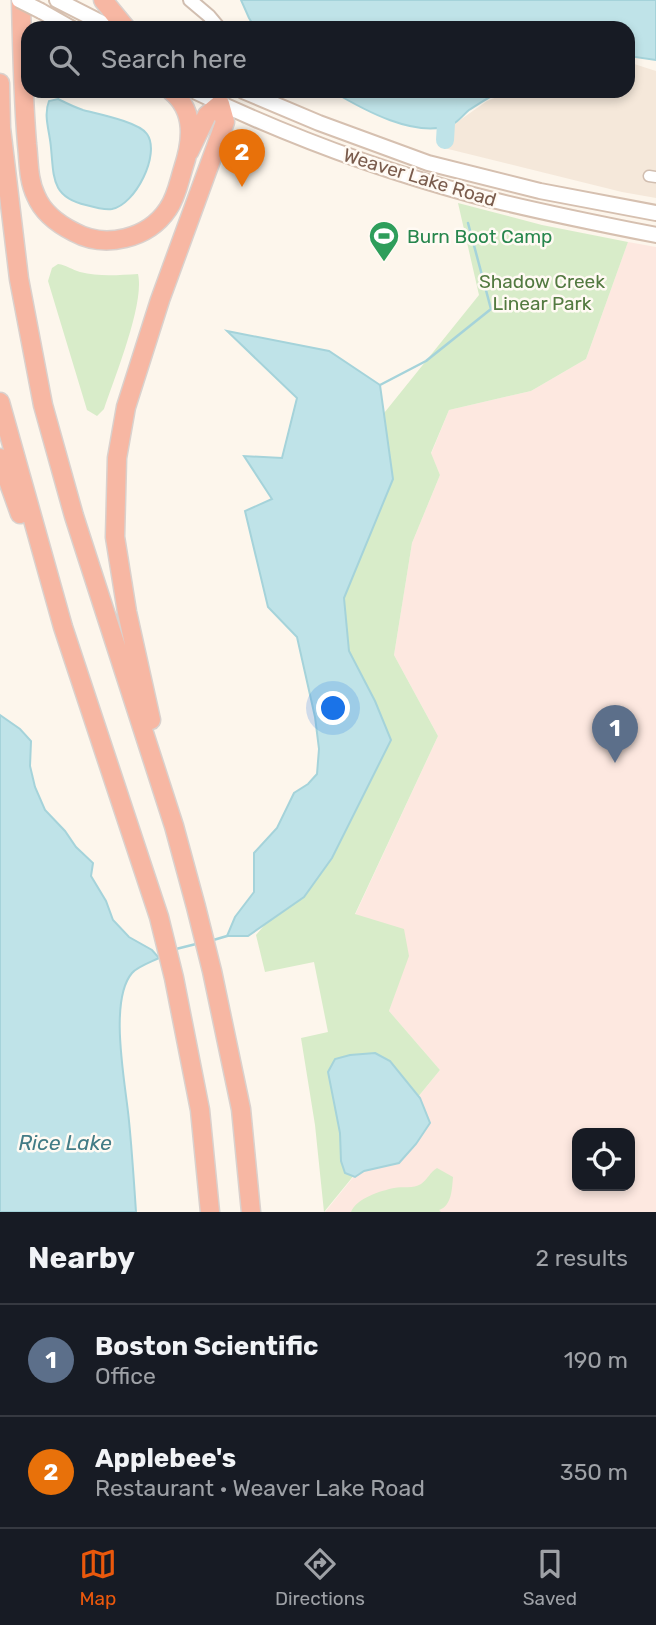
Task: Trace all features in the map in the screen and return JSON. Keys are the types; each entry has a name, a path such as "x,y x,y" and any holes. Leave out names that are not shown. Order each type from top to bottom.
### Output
{"highway":[{"path":"10,0 10,44 18,165 22,185 34,211 68,239 89,248 115,250 136,244 157,233 167,220 189,152 207,115 223,98"},
{"path":"20,0 21,33"},
{"path":"103,0 120,21"},
{"path":"0,83 1,128 19,279 43,405 74,516 174,826 196,907 212,971 260,1212"},
{"path":"23,98 30,177 36,197 47,214 62,226 96,240 114,241 146,230 169,208"},
{"path":"178,98 188,114 191,131 189,152"},
{"path":"174,826 127,612 115,537 117,458 126,407 160,300 225,122 223,98"},
{"path":"0,402 64,627 159,917 200,1110 210,1212"},
{"path":"0,458 64,627"},
{"path":"241,1110 251,1212"}],"main road":[{"path":"20,0 59,21"},
{"path":"57,0 98,21"},
{"name":"Weaver Lake Road","path":"223,98 305,139 405,175 522,208 656,235"},
{"name":"Weaver Lake Road","path":"260,98 319,123 455,171 540,191 656,213"}],"street":[{"path":"190,0 213,21"}],"shaded area":[{"path":"635,64 656,71 656,198 440,147 453,125 494,98 635,98"},
{"path":"628,242 656,247 656,1212 325,1212 440,1070 389,1011 408,956 355,915 438,736 394,655 412,543 440,475 431,454 449,410 531,391 586,359"}],"green space":[{"name":"Shadow Creek Linear Park","path":"458,203 542,225 628,242 586,359 531,391 449,410 431,453 440,475 412,543 394,655 438,736 355,914 404,929 409,956 389,1011 440,1070 324,1212 315,1125 301,1038 328,1032 314,962 265,972 256,935 312,869 364,438 479,295"},
{"path":"58,264 94,275 138,274 139,287 133,322 104,409 97,416 87,410 48,281 52,268"},
{"path":"437,1168 453,1177 447,1205 439,1210 441,1212 351,1212 358,1203 376,1193 421,1184"}],"water":[{"path":"241,0 656,0 656,60 635,57 635,21 251,21"},
{"path":"344,98 487,98 453,124 439,128 407,125"},
{"path":"58,99 83,110 127,122 147,134 151,154 148,165 137,189 121,205 112,209 92,207 66,197 60,191 54,177 47,118 49,101"},
{"path":"227,331 329,351 380,385 393,479 344,598 349,651 375,701 391,740 332,858 304,897 248,936 227,936 235,917 254,892 254,853 277,828 294,793 317,774 319,749 315,717 297,637 268,607 245,511 272,499 244,456 282,458 297,398"},
{"name":"Rice Lake","path":"0,715 20,729 31,741 30,766 45,810 93,863 91,876 106,901 113,920 129,937 152,950 159,958 132,973 121,1003 120,1044 136,1212 0,1212"},
{"path":"375,1053 390,1061 420,1098 430,1123 399,1163 364,1171 355,1177 345,1173 341,1161 340,1133 328,1072 335,1059"}],"waterway":[{"path":"445,140 448,98"},
{"path":"380,385 426,361 491,309 468,223"},
{"path":"210,941 227,936"},
{"path":"176,949 196,944"}],"place":[{"name":"Applebee's","path":"242,187"},
{"name":"Burn Boot Camp","path":"384,263"},
{"name":"Boston Scientific","path":"615,763"}]}
